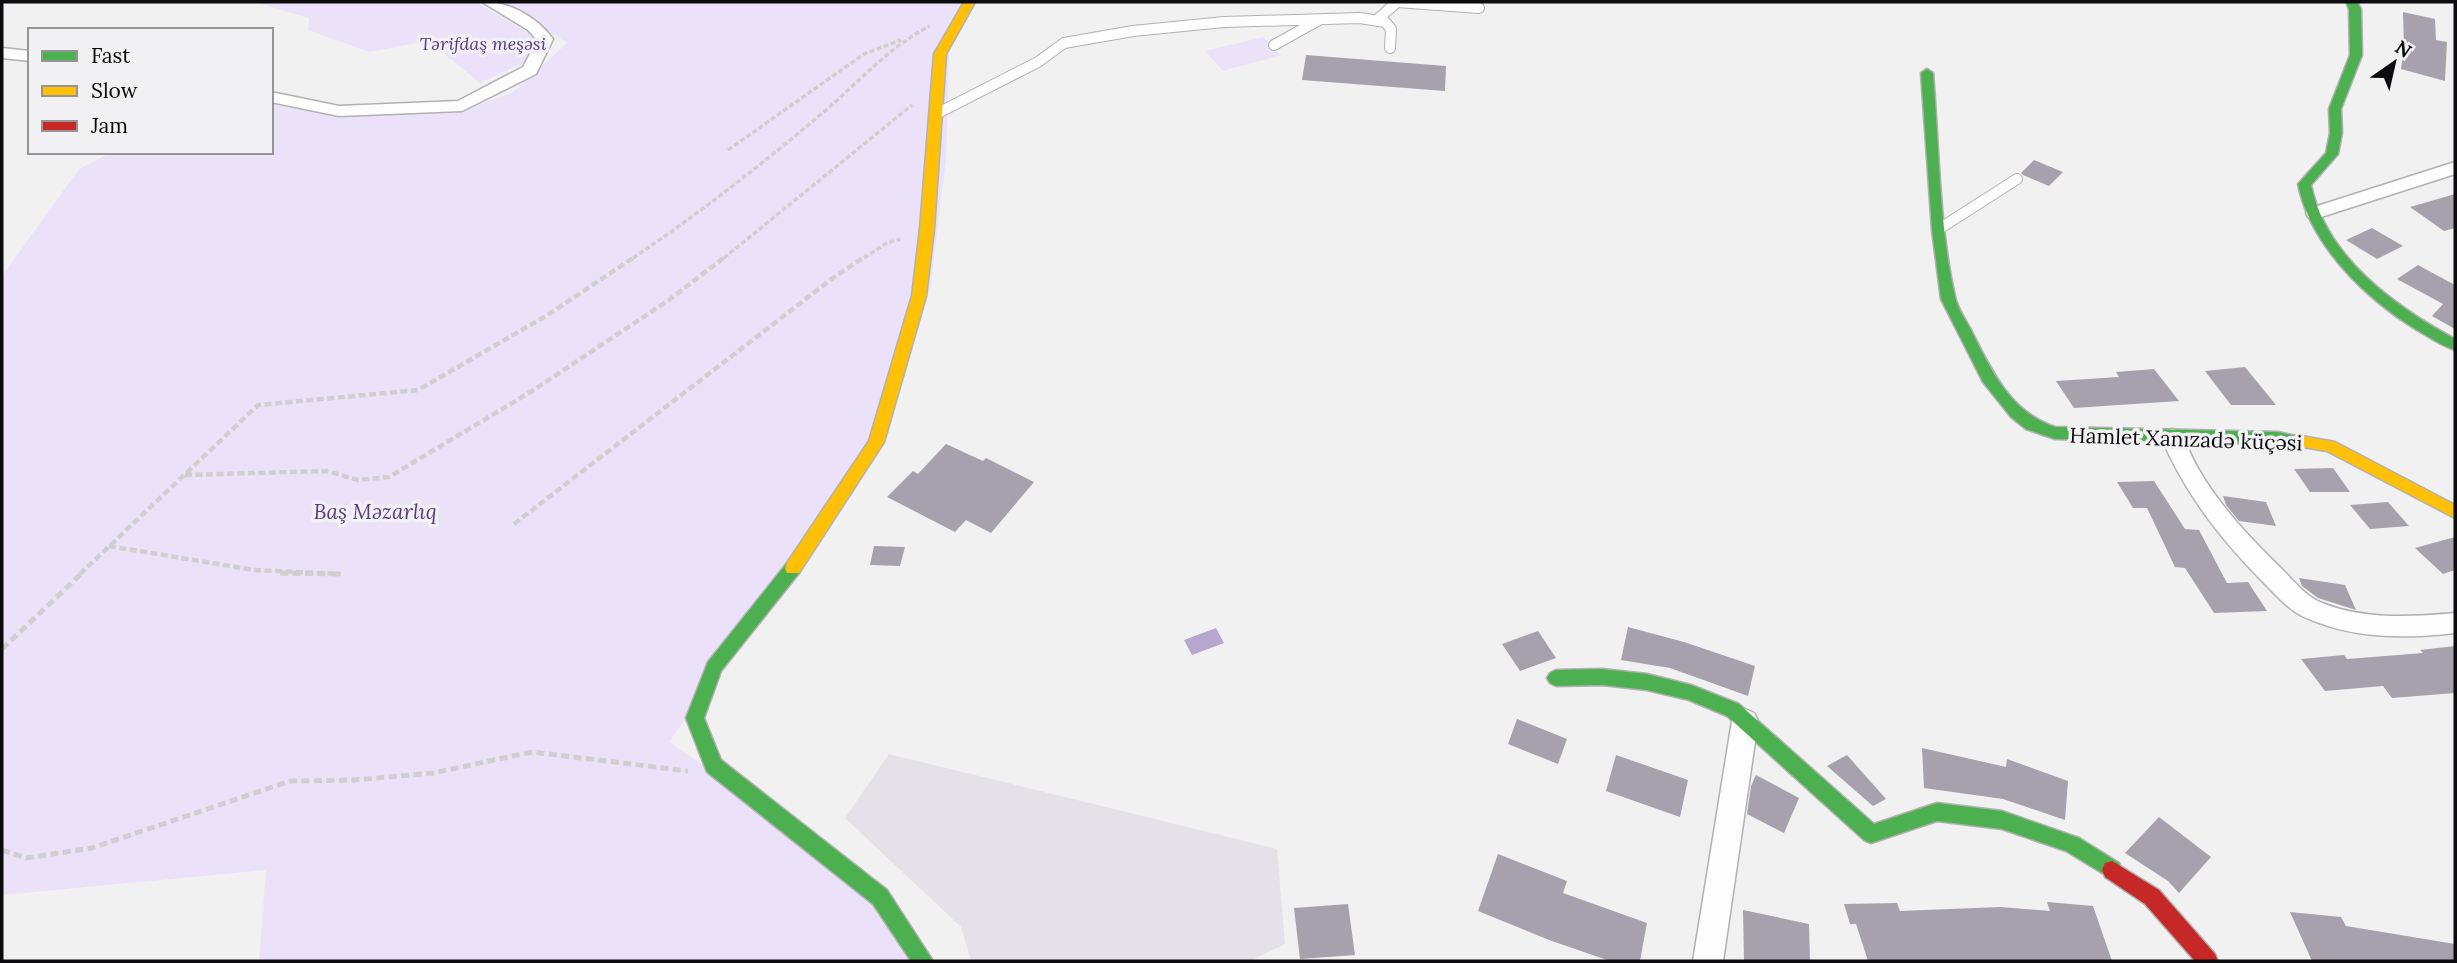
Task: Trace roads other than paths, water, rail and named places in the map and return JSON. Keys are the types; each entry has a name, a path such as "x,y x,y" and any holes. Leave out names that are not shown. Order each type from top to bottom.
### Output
{"street":[{"path":"273,97 340,111 462,106 530,70 545,39 534,27 489,2"},
{"path":"2352,2 2355,9 2356,55 2335,109 2336,133 2332,154 2304,184 2305,198 2332,247 2371,286 2399,312 2455,345"},
{"path":"923,961 880,897 714,765 695,718 714,667 803,556 876,442 919,296 927,229 940,54 967,5"},
{"path":"2,53 28,56"},
{"name":"Hamlet Xanızadə küçəsi","path":"1927,73 1939,230 1948,299 1987,378 2016,413 2031,425 2055,433 2278,438 2330,446 2455,512"},
{"path":"2315,214 2455,168"},
{"path":"2172,437 2202,498 2238,540 2309,608 2350,622 2393,629 2455,624"},
{"path":"1556,678 1599,675 1678,688 1711,698 1733,710 1871,834 1937,812 2002,820 2072,844 2152,897 2208,961"},
{"path":"1708,961 1745,721"}],"lane":[{"path":"1378,19 1397,2 1479,8"},
{"path":"1274,45 1322,19"},
{"path":"936,114 1038,62 1064,43 1133,32 1224,22 1378,19 1391,29 1390,48"},
{"path":"1939,230 2017,178"}],"park label":[{"name":"Tərifdaş meşəsi","path":"483,43"},
{"name":"Baş Məzarlıq","path":"375,511"}]}
